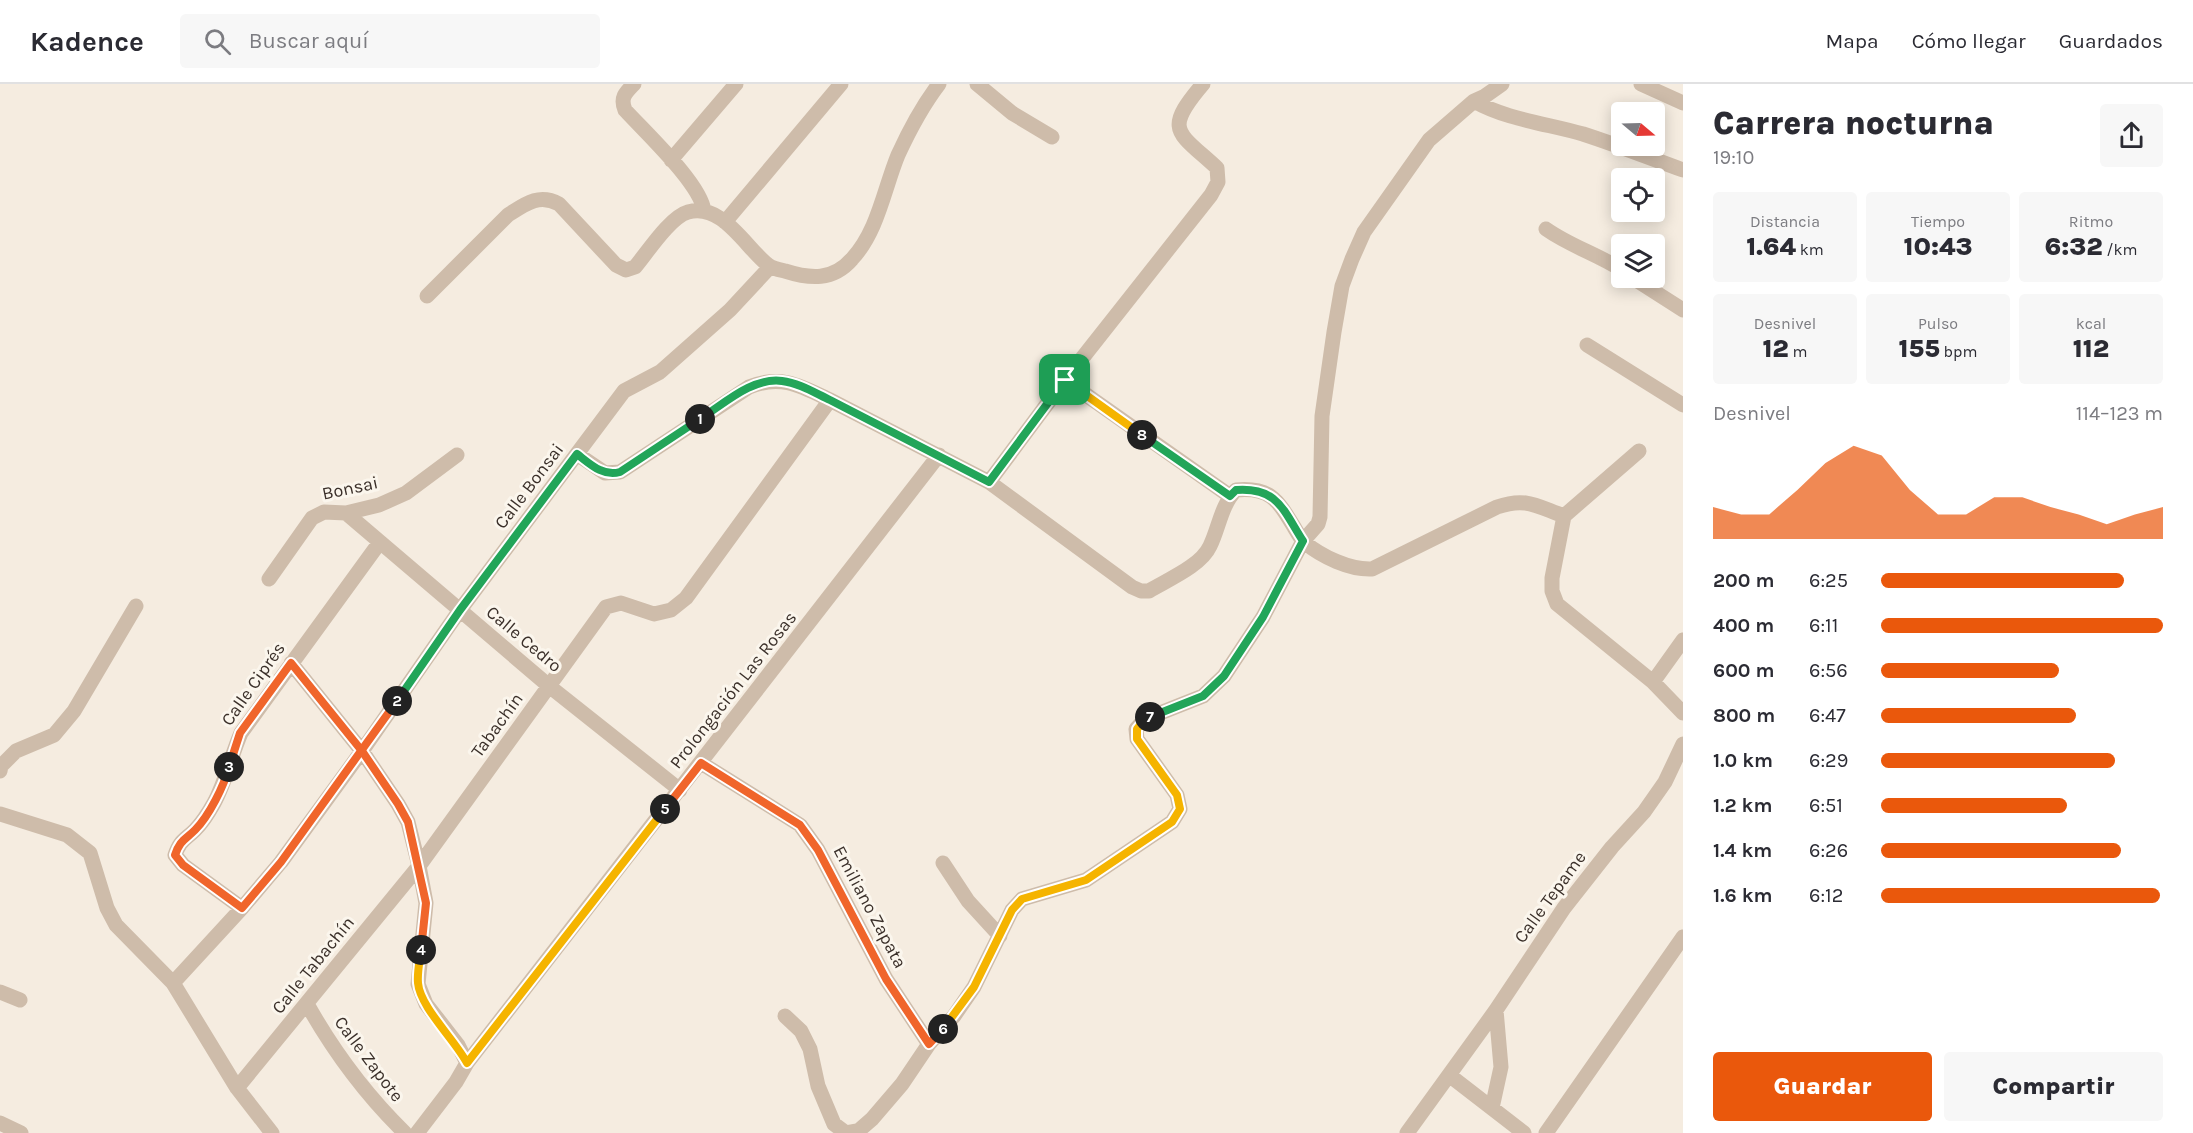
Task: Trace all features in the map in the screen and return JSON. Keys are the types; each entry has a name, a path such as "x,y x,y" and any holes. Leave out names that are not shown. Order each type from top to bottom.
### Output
{"street":[{"path":"634,84 624,95 622,102 625,110 700,195 704,211"},
{"path":"671,160 736,84"},
{"path":"725,222 841,84"},
{"path":"427,296 508,215 539,199 549,199 559,204 616,265 626,270 635,267 675,219 688,212 704,211 725,222 770,267 806,278 829,276 852,261 868,236 898,155 939,84"},
{"path":"977,84 1012,114 1053,137"},
{"path":"989,482 1065,380 1211,195 1218,182 1217,168 1181,135 1178,120 1186,104 1203,84"},
{"path":"785,1016 801,1031 810,1049 818,1086 834,1124 846,1133 856,1132 872,1119 902,1084 929,1044 954,1016 974,987 1012,910 1022,899 1086,880 1172,822 1180,809 1177,795 1137,739 1137,729 1145,719 1203,696 1224,676 1263,617 1303,541 1318,524 1322,416 1340,297 1352,259 1364,232 1429,140 1474,101 1502,84"},
{"path":"1641,84 1683,103"},
{"path":"1474,101 1492,111 1507,113 1584,135 1683,170"},
{"path":"1546,229 1564,242 1611,263"},
{"name":"Calle Bonsai","path":"172,983 242,908 281,862 460,610 624,391 660,372 730,310 770,267"},
{"path":"1649,288 1683,310"},
{"path":"1587,345 1683,405"},
{"path":"1065,380 1230,496"},
{"path":"577,454 604,473 620,472 748,387 764,381 783,381 830,400 939,454 989,482 1132,587 1141,591 1149,591 1203,558 1210,547 1230,496 1236,490 1251,489 1266,492 1279,502 1303,541 1342,565 1358,570 1372,569 1497,507 1514,501 1531,504 1564,516"},
{"name":"Tabachín","path":"419,866 606,607 621,603 654,614 671,610 686,598 830,400"},
{"path":"1639,451 1564,516 1552,578 1552,591 1557,604 1653,682 1683,713"},
{"name":"Prolongación Las Rosas","path":"417,1133 456,1082 467,1063 939,454"},
{"name":"Bonsai","path":"269,579 312,518 324,512 346,513 379,504 406,493 457,455"},
{"name":"Calle Cedro","path":"346,513 549,686 680,790"},
{"name":"Calle Ciprés","path":"242,908 183,865 175,855 179,843 196,829 214,802 227,775 240,733 380,542"},
{"path":"0,771 1,766 16,751 54,735 74,711 136,606"},
{"path":"1653,682 1683,640"},
{"path":"291,663 362,751 408,822 426,903 418,984 426,1004 458,1046 467,1063"},
{"name":"Calle Tepame","path":"1407,1133 1496,1010 1564,908 1612,847 1644,812 1665,782 1683,744"},
{"name":"Emiliano Zapata","path":"701,763 800,825 818,850 886,979 929,1044"},
{"path":"0,814 68,836 85,848 95,864 107,908 116,925 172,983 237,1088 272,1133"},
{"path":"944,863 968,901 1000,936"},
{"name":"Calle Tabachín","path":"237,1088 419,866"},
{"path":"1546,1133 1683,937"},
{"path":"0,992 20,1000"},
{"name":"Calle Zapote","path":"307,1004 332,1046 355,1077 405,1133"},
{"path":"1492,1108 1501,1067 1496,1010"},
{"path":"1449,1075 1524,1133"},
{"path":"0,1123 21,1133"}],"route":[{"path":"1065,380 989,482 939,454 830,400 783,381 764,381 748,387 620,472 604,473 577,454 460,610 362,751 281,862 242,908 183,865 175,855 179,843 196,829 214,802 227,775 240,733 291,663 362,751 408,822 426,903 418,984 426,1004 438,1023 458,1046 467,1063 701,763 800,825 818,850 900,1003 929,1044 954,1016 974,987 1012,910 1022,899 1086,880 1172,822 1180,809 1177,795 1137,739 1137,729 1145,719 1203,696 1224,676 1263,617 1303,541 1279,502 1266,492 1251,489 1236,490 1230,496 1065,380"}]}
